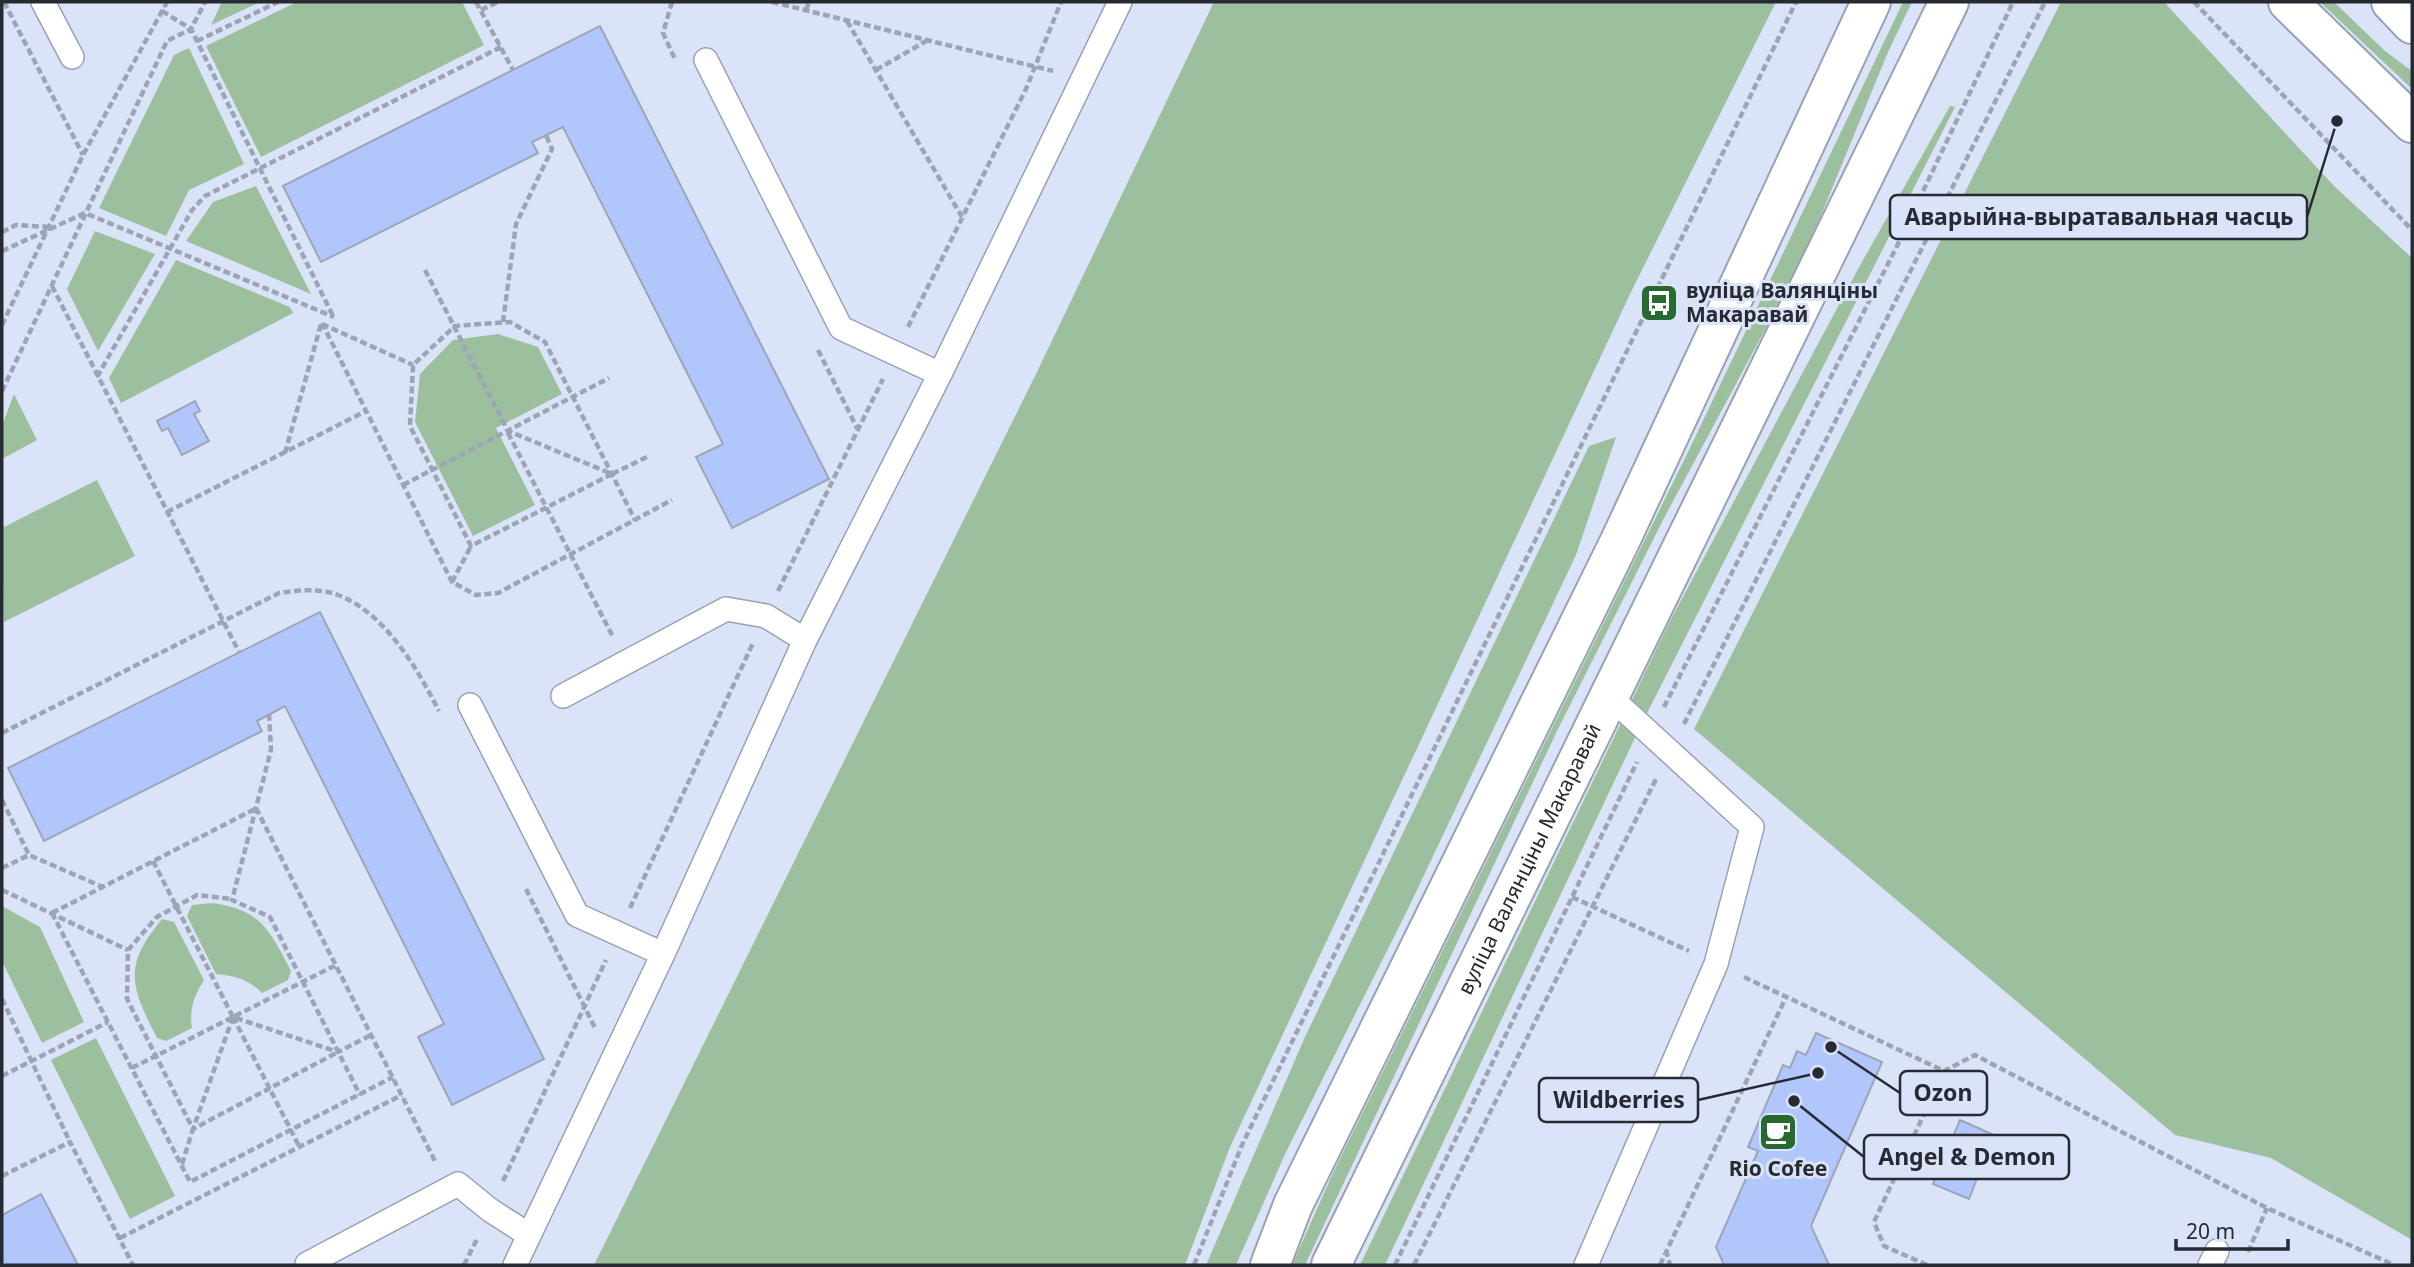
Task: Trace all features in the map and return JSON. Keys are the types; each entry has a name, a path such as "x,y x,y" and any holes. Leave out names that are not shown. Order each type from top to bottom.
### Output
{"street":[{"path":"1270,1265 1293,1205 1620,541 1871,2"},
{"name":"вуліца Валянціны Макаравай","path":"1331,1265 1950,2"},
{"path":"2288,2 2412,123"},
{"path":"2390,2 2412,24"}],"lane":[{"path":"43,2 72,57"},
{"path":"515,1265 663,954 804,640 940,374 1120,2"},
{"path":"706,60 841,328 940,374"},
{"path":"564,696 726,609 766,616 804,640"},
{"path":"1586,1265 1716,964 1752,827 1609,696"},
{"path":"470,705 577,915 663,954"},
{"path":"307,1264 458,1184 490,1210 529,1235"}],"path":[{"path":"2,325 83,155 167,2"},
{"path":"2,391 167,41 191,29 205,2"},
{"path":"197,41 278,2"},
{"path":"476,2 513,70"},
{"path":"481,10 498,2"},
{"path":"772,2 1035,66"},
{"path":"806,10 809,2"},
{"path":"1194,1265 1242,1145 1796,2"},
{"path":"1395,1265 1651,734 1897,246 2013,2"},
{"path":"1414,1265 2045,2"},
{"path":"2194,2 2412,230"},
{"path":"4,3 83,155"},
{"path":"2,251 85,213 334,317 191,29 162,11"},
{"path":"846,20 962,217"},
{"path":"876,71 929,40"},
{"path":"97,377 192,210 205,196 501,47"},
{"path":"503,322 516,224 552,149 546,135"},
{"path":"2,232 16,225 50,227"},
{"path":"425,271 626,663"},
{"path":"51,285 239,652"},
{"path":"471,546 410,426 413,365 455,326 510,321 545,342 635,520"},
{"path":"322,323 413,365"},
{"path":"322,323 452,582 476,595 498,593 672,500"},
{"path":"285,453 322,323"},
{"path":"403,485 610,378"},
{"path":"166,512 366,411"},
{"path":"508,431 611,474"},
{"path":"452,582 471,546 649,456"},
{"path":"2,733 279,593 303,590 337,594 369,613 393,638 416,670 440,714"},
{"path":"232,900 271,750 269,714"},
{"path":"2,800 29,855 103,887"},
{"path":"52,913 256,808"},
{"path":"256,808 449,1188"},
{"path":"2,869 29,855"},
{"path":"153,861 299,1146"},
{"path":"524,885 612,1060"},
{"path":"2,890 128,950"},
{"path":"193,1129 127,999 128,950 157,917 197,895 232,900 270,917 360,1095"},
{"path":"1572,897 1944,1071"},
{"path":"52,913 190,1182 393,1077"},
{"path":"132,1068 336,965"},
{"path":"1660,1265 1786,997"},
{"path":"2,999 70,1142 134,1265"},
{"path":"233,1017 338,1052"},
{"path":"182,1165 233,1017"},
{"path":"2,1076 108,1022"},
{"path":"193,1129 371,1035"},
{"path":"1927,1265 1884,1246 1874,1222 1944,1071 1975,1055 2267,1208 2394,1265"},
{"path":"120,1238 402,1095"},
{"path":"2,1176 70,1142"},
{"path":"2247,1254 2267,1208"},
{"path":"1666,1249 1670,1265"}],"green space":[{"path":"222,2 260,2 211,25"},
{"path":"297,2 462,2 484,45 261,157 206,46"},
{"path":"1214,2 1776,2 1631,292 1230,1147 1185,1265 594,1265 1036,374"},
{"path":"1903,2 1912,2 1888,52 1804,257 1663,520 1557,731 1305,1265 1292,1265 1333,1173 1688,452"},
{"path":"2061,2 2164,2 2334,186 2412,258 2412,1240 2271,1158 2175,1135 1694,729"},
{"path":"2320,2 2334,2 2385,51 2412,71 2412,89"},
{"path":"189,48 244,164 189,190 166,236 99,208 174,55"},
{"path":"1950,106 1955,107 1642,723 1385,1265 1360,1265 1669,623 1858,269"},
{"path":"256,186 311,294 186,241 213,202"},
{"path":"95,231 155,254 98,351 67,289"},
{"path":"176,260 290,307 293,313 121,403 109,378"},
{"path":"498,334 538,347 562,394 496,428 535,505 473,536 415,422 420,374 453,340"},
{"path":"14,394 37,440 2,459 2,426"},
{"path":"1616,437 1576,555 1406,913 1286,1152 1236,1265 1206,1265 1305,1037 1589,446"},
{"path":"97,480 135,556 4,622 2,528"},
{"path":"212,903 242,911 262,924 277,944 291,971 288,980 262,993 241,979 216,974 187,916 192,905"},
{"path":"2,906 40,927 84,1022 42,1043 2,961"},
{"path":"162,919 174,922 204,980 193,1003 192,1028 166,1041 157,1038 148,1020 141,1005 135,977 141,951"},
{"path":"96,1038 175,1196 130,1219 51,1060"}],"building":[{"path":"600,26 829,479 732,528 696,457 723,444 563,127 532,142 538,153 321,262 283,186"},
{"path":"195,401 200,411 194,414 209,441 182,455 168,428 162,431 157,421"},
{"path":"320,612 544,1059 452,1105 418,1037 444,1024 285,706 257,721 262,731 44,841 8,768"},
{"path":"1816,1033 1882,1062 1811,1226 1829,1265 1724,1265 1716,1247 1758,1151 1748,1147 1783,1065 1790,1068 1797,1051 1806,1055"},
{"path":"1960,1120 1994,1135 1969,1199 1933,1184"},
{"path":"41,1194 78,1265 2,1265 2,1215"}],"place":[{"name":"Аварыйна-выратавальная часць","path":"2337,121"},
{"name":"вуліца Валянціны Макаравай","path":"1659,303"},
{"name":"Ozon","path":"1831,1047"},
{"name":"Wildberries","path":"1818,1073"},
{"name":"Angel & Demon","path":"1794,1101"},
{"name":"Rio Cofee","path":"1778,1132"}]}
